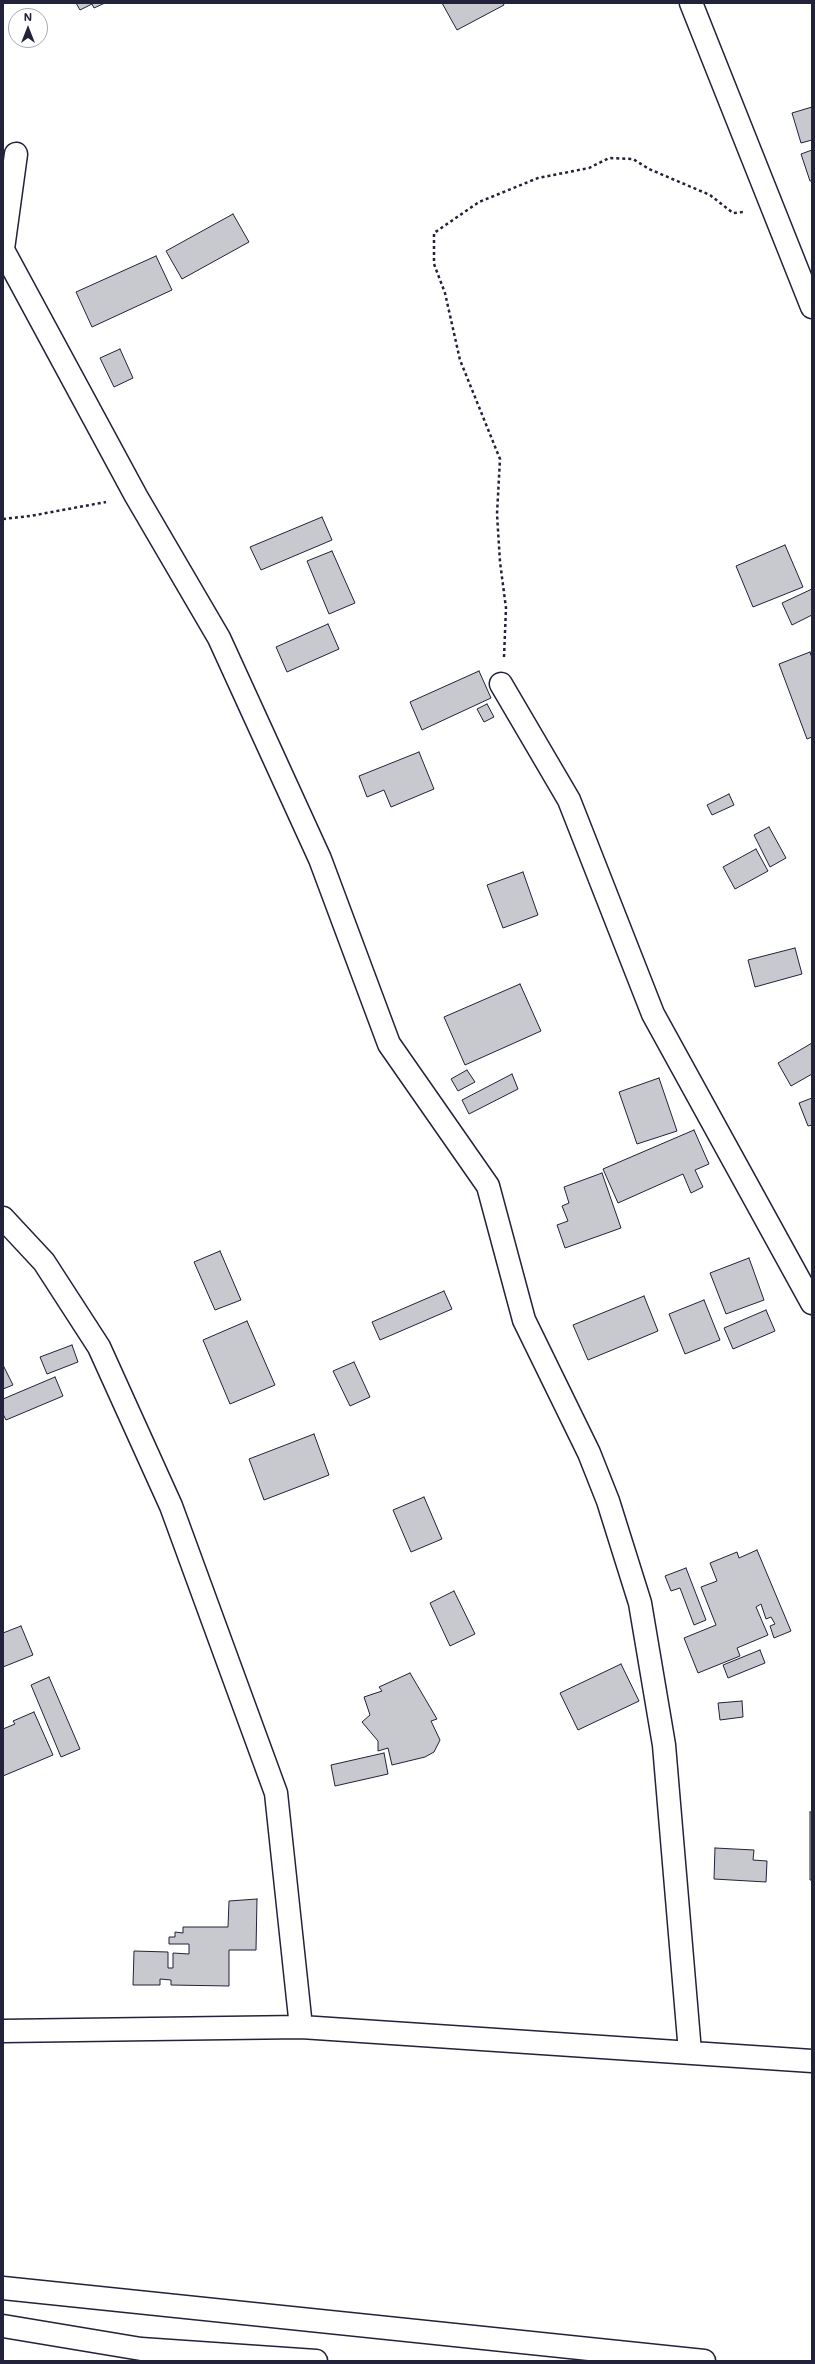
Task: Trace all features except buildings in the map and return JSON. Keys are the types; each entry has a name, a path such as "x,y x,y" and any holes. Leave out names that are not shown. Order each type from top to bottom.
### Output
{"street":[{"path":"691,3 812,307"},
{"path":"16,154 3,249 136,496 222,645 320,859 389,1044 488,1186 524,1320 589,1453 608,1501 640,1603 664,1745 690,2052"},
{"path":"501,684 569,800 653,1014 812,1303"},
{"path":"3,1218 44,1262 99,1347 171,1506 276,1794 301,2027"},
{"path":"3,2031 301,2027 812,2061"},
{"path":"3,2288 704,2361"},
{"path":"3,2326 142,2355 316,2361"}],"path":[{"path":"501,684 506,608 500,562 497,514 500,459 460,360 445,293 434,264 434,233 479,202 538,178 589,168 609,158 632,159 649,169 710,195 733,213 774,211"},
{"path":"3,519 30,516 136,496"}]}
